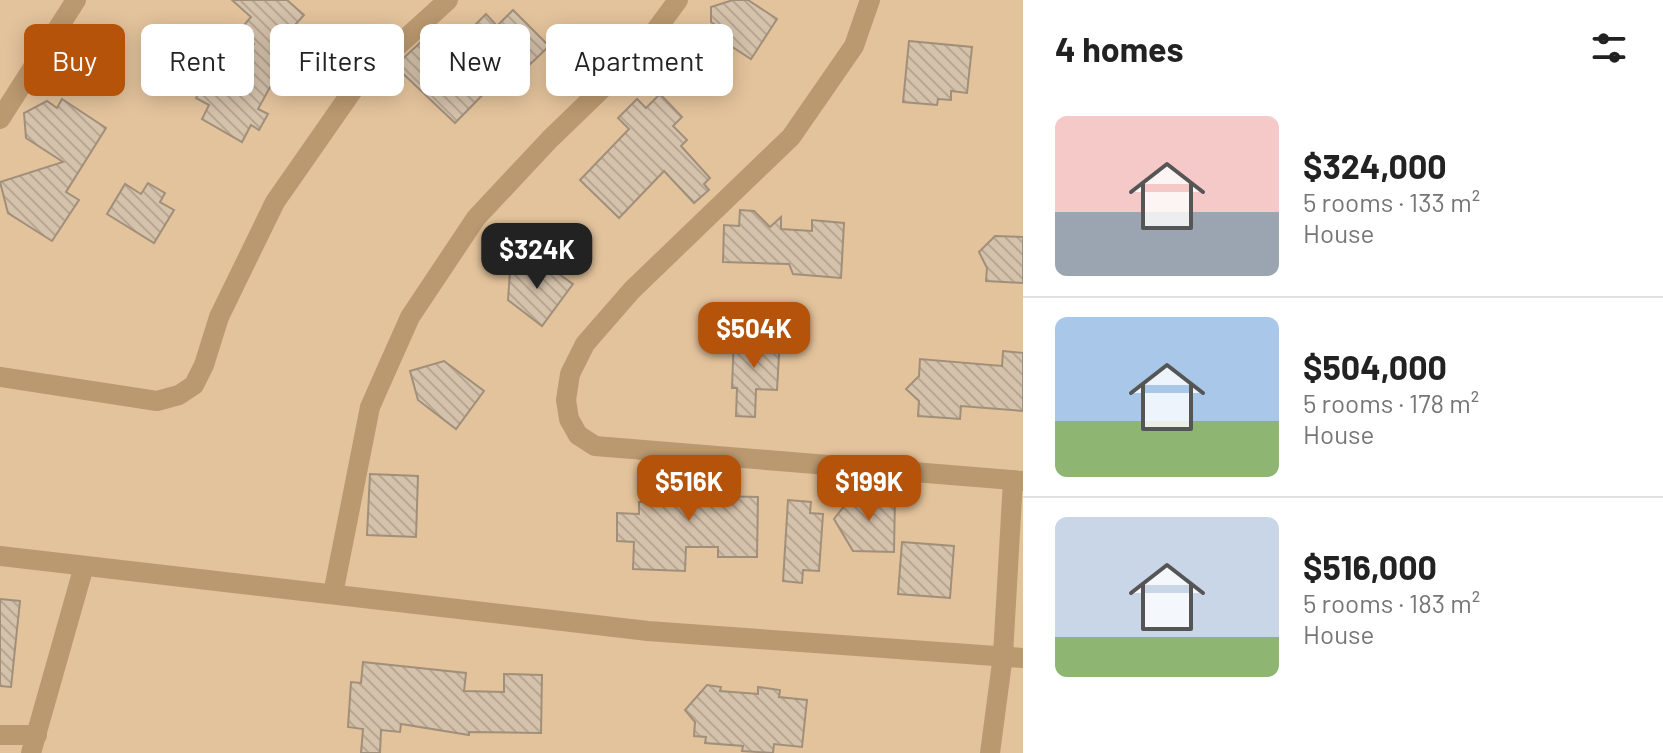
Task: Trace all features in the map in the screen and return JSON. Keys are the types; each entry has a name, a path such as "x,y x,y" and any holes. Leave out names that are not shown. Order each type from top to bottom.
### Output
{"street":[{"path":"0,119 76,0"},
{"path":"0,377 157,401 179,395 194,385 204,365 219,317 275,202 360,80 448,0"},
{"path":"333,594 370,407 410,317 476,218 550,139 639,53 678,0"},
{"path":"870,0 854,46 791,137 632,290 585,344 570,374 566,400 569,419 578,435 595,446 1018,480 1013,656 990,753"},
{"path":"0,556 648,631 1013,656"},
{"path":"0,735 34,744 84,566"}],"shaded area":[{"path":"0,0 1023,0 1023,753 0,753"}],"building":[{"path":"232,0 287,0 304,15 296,24 270,24 270,87 258,109 268,114 259,130 251,125 242,142 202,119 209,105 196,98 254,96 254,24 245,24 251,17"},
{"path":"733,0 748,0 777,19 751,59 733,47 733,24 711,22 711,7"},
{"path":"513,10 527,24 499,24"},
{"path":"486,14 495,24 476,24"},
{"path":"530,27 546,43 546,49 530,64"},
{"path":"909,41 972,47 967,93 951,91 951,100 938,99 937,105 903,102"},
{"path":"420,43 420,90 404,75 404,58"},
{"path":"427,96 481,96 455,123"},
{"path":"662,96 682,117 673,126 687,140 681,146 710,178 704,184 709,190 694,203 664,171 619,218 580,180 629,129 618,118 637,99 646,108"},
{"path":"62,99 106,128 66,192 79,200 52,241 8,213 0,182 63,162 26,138 24,113 47,101 57,108"},
{"path":"148,183 165,193 160,202 174,210 154,243 107,214 125,184 141,194"},
{"path":"740,210 754,211 770,227 781,217 781,229 812,231 812,220 844,223 841,278 793,274 789,264 723,262 724,225 739,226"},
{"path":"995,236 1023,237 1023,283 986,281 987,268 979,252"},
{"path":"542,262 573,284 542,326 508,300 510,272"},
{"path":"734,336 780,338 777,390 756,389 755,417 736,416 737,388 732,388"},
{"path":"1003,351 1023,353 1023,411 961,406 960,419 918,416 919,401 906,389 919,376 920,359 1002,366"},
{"path":"444,361 484,391 456,429 418,400 410,371"},
{"path":"655,472 692,474 692,479 717,481 717,496 758,497 757,557 718,557 718,547 686,547 685,571 633,569 634,542 617,541 617,513 639,514 639,502 654,502"},
{"path":"370,474 418,476 416,537 367,535"},
{"path":"852,496 895,497 894,552 853,551 834,519"},
{"path":"788,500 811,502 810,513 823,514 819,571 803,570 802,583 783,581"},
{"path":"902,542 954,546 950,598 898,594"},
{"path":"0,599 20,601 11,687 0,686"},
{"path":"363,662 466,673 464,691 504,692 504,674 542,675 541,733 469,732 469,735 401,724 400,732 381,730 380,753 361,753 363,729 348,727 351,682 361,683"},
{"path":"707,685 721,687 720,691 758,694 758,687 780,690 779,697 807,700 802,747 774,744 773,753 742,751 743,746 705,743 706,737 694,736 695,722 685,710"}]}
